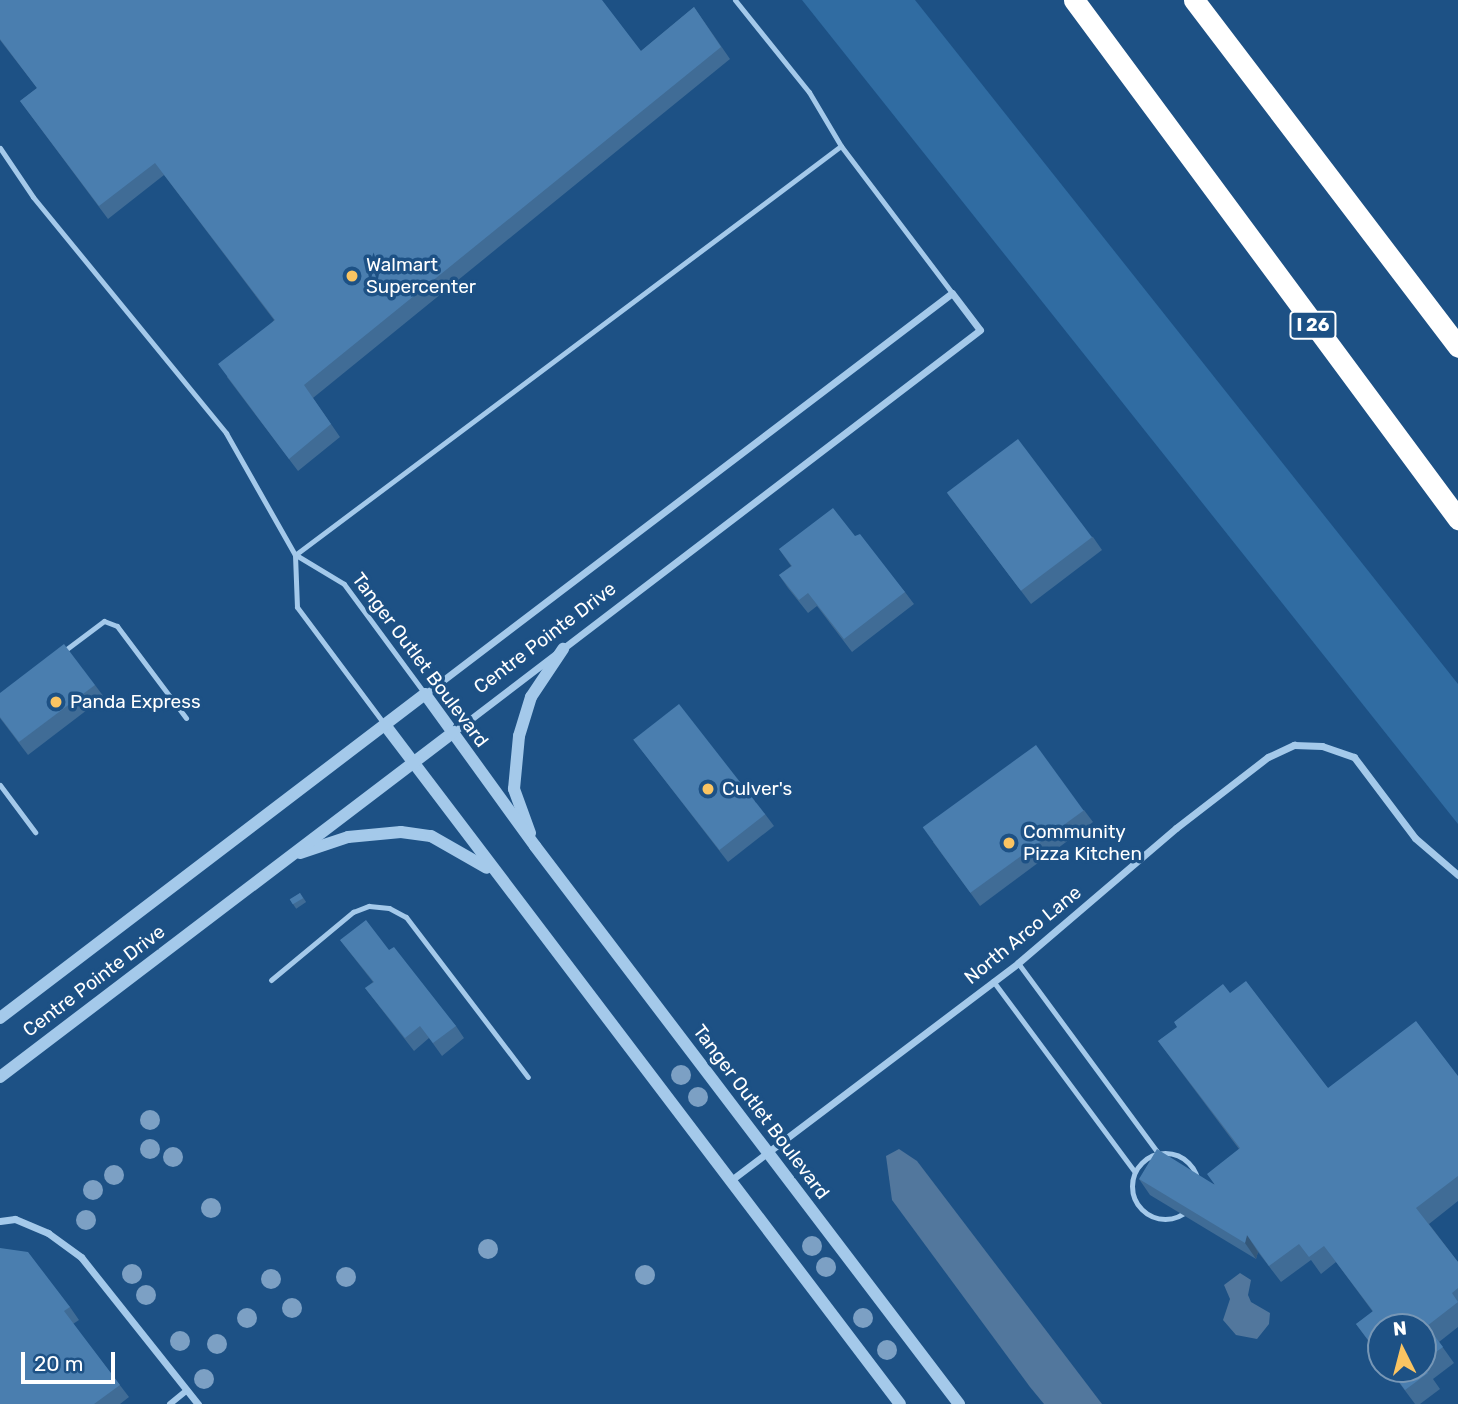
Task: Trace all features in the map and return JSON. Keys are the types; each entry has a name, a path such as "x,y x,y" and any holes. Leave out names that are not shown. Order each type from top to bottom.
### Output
{"highway":[{"path":"1059,0 1168,130"},
{"name":"I 26","path":"1074,0 1458,519"},
{"path":"1194,0 1458,346"}],"street":[{"name":"Centre Pointe Drive","path":"0,1018 951,293 980,330 0,1077"},
{"path":"535,846 514,789 519,736 531,697 563,649"},
{"name":"Tanger Outlet Boulevard","path":"425,694 451,734 535,846 959,1404"},
{"path":"385,725 900,1404"},
{"name":"North Arco Lane","path":"730,1181 1018,963 1175,828 1268,757 1294,746 1322,746 1354,757 1415,838 1458,875"},
{"path":"290,856 348,837 401,832 431,836 496,874"},
{"path":"0,1221 15,1219 48,1233 81,1256 198,1404"},
{"path":"170,1404 187,1390"}],"lane":[{"path":"735,0 809,92 841,146 951,293"},
{"path":"295,555 841,146"},
{"path":"0,148 33,197 226,433 295,555 297,607 385,725"},
{"name":"Tanger Outlet Boulevard","path":"295,555 344,584 425,694"},
{"path":"52,660 104,621 117,626 186,718"},
{"path":"0,785 35,832"},
{"path":"271,979 353,912 369,906 389,908 406,917 528,1077"},
{"path":"1018,963 1158,1153"},
{"path":"993,981 1134,1171 1132,1193 1143,1212 1164,1219 1185,1212 1197,1194 1195,1172 1180,1156 1158,1153 1134,1171"}],"shaded area":[{"path":"802,0 915,0 1458,684 1458,824"},
{"path":"899,1149 917,1161 1102,1404 1044,1404 1030,1387 892,1200 886,1156"},
{"path":"1240,1273 1251,1280 1248,1295 1251,1302 1270,1313 1269,1324 1257,1339 1236,1335 1223,1320 1230,1299 1224,1285"}],"building":[{"name":"Walmart Supercenter","path":"0,0 602,0 641,51 694,7 721,47 304,385 331,424 289,459 218,364 275,320 155,163 99,206 20,101 37,88 0,39"},
{"path":"1018,439 1092,537 1021,591 947,493"},
{"path":"833,508 855,536 860,534 905,592 844,639 808,593 799,600 779,575 792,566 779,549"},
{"path":"64,644 95,685 19,742 0,717 0,693"},
{"name":"Culver's","path":"679,704 765,814 719,850 633,740"},
{"path":"1036,745 1084,811 970,893 923,827"},
{"path":"300,893 303,898 293,904 290,899"},
{"path":"366,920 389,950 394,947 456,1026 433,1043 420,1026 405,1038 365,988 374,982 340,940"},
{"path":"1246,981 1328,1088 1416,1021 1458,1076 1458,1176 1416,1208 1458,1262 1458,1288 1452,1293 1458,1302 1437,1318 1437,1313 1370,1313 1373,1311 1324,1246 1309,1257 1299,1244 1269,1266 1247,1235 1245,1243 1139,1179 1157,1149 1215,1185 1207,1174 1240,1148 1158,1041 1177,1027 1174,1022 1223,984 1230,993"},
{"path":"0,1248 28,1252 70,1307 64,1311 120,1385 94,1404 0,1404"},
{"path":"1367,1316 1367,1339 1356,1324"},
{"path":"1437,1339 1443,1347 1437,1351"},
{"path":"1400,1383 1414,1383 1405,1390"}],"place":[{"name":"Walmart Supercenter","path":"352,276"},
{"name":"Panda Express","path":"56,702"},
{"name":"Culver's","path":"708,789"},
{"name":"Community Pizza Kitchen","path":"1009,843"}]}
